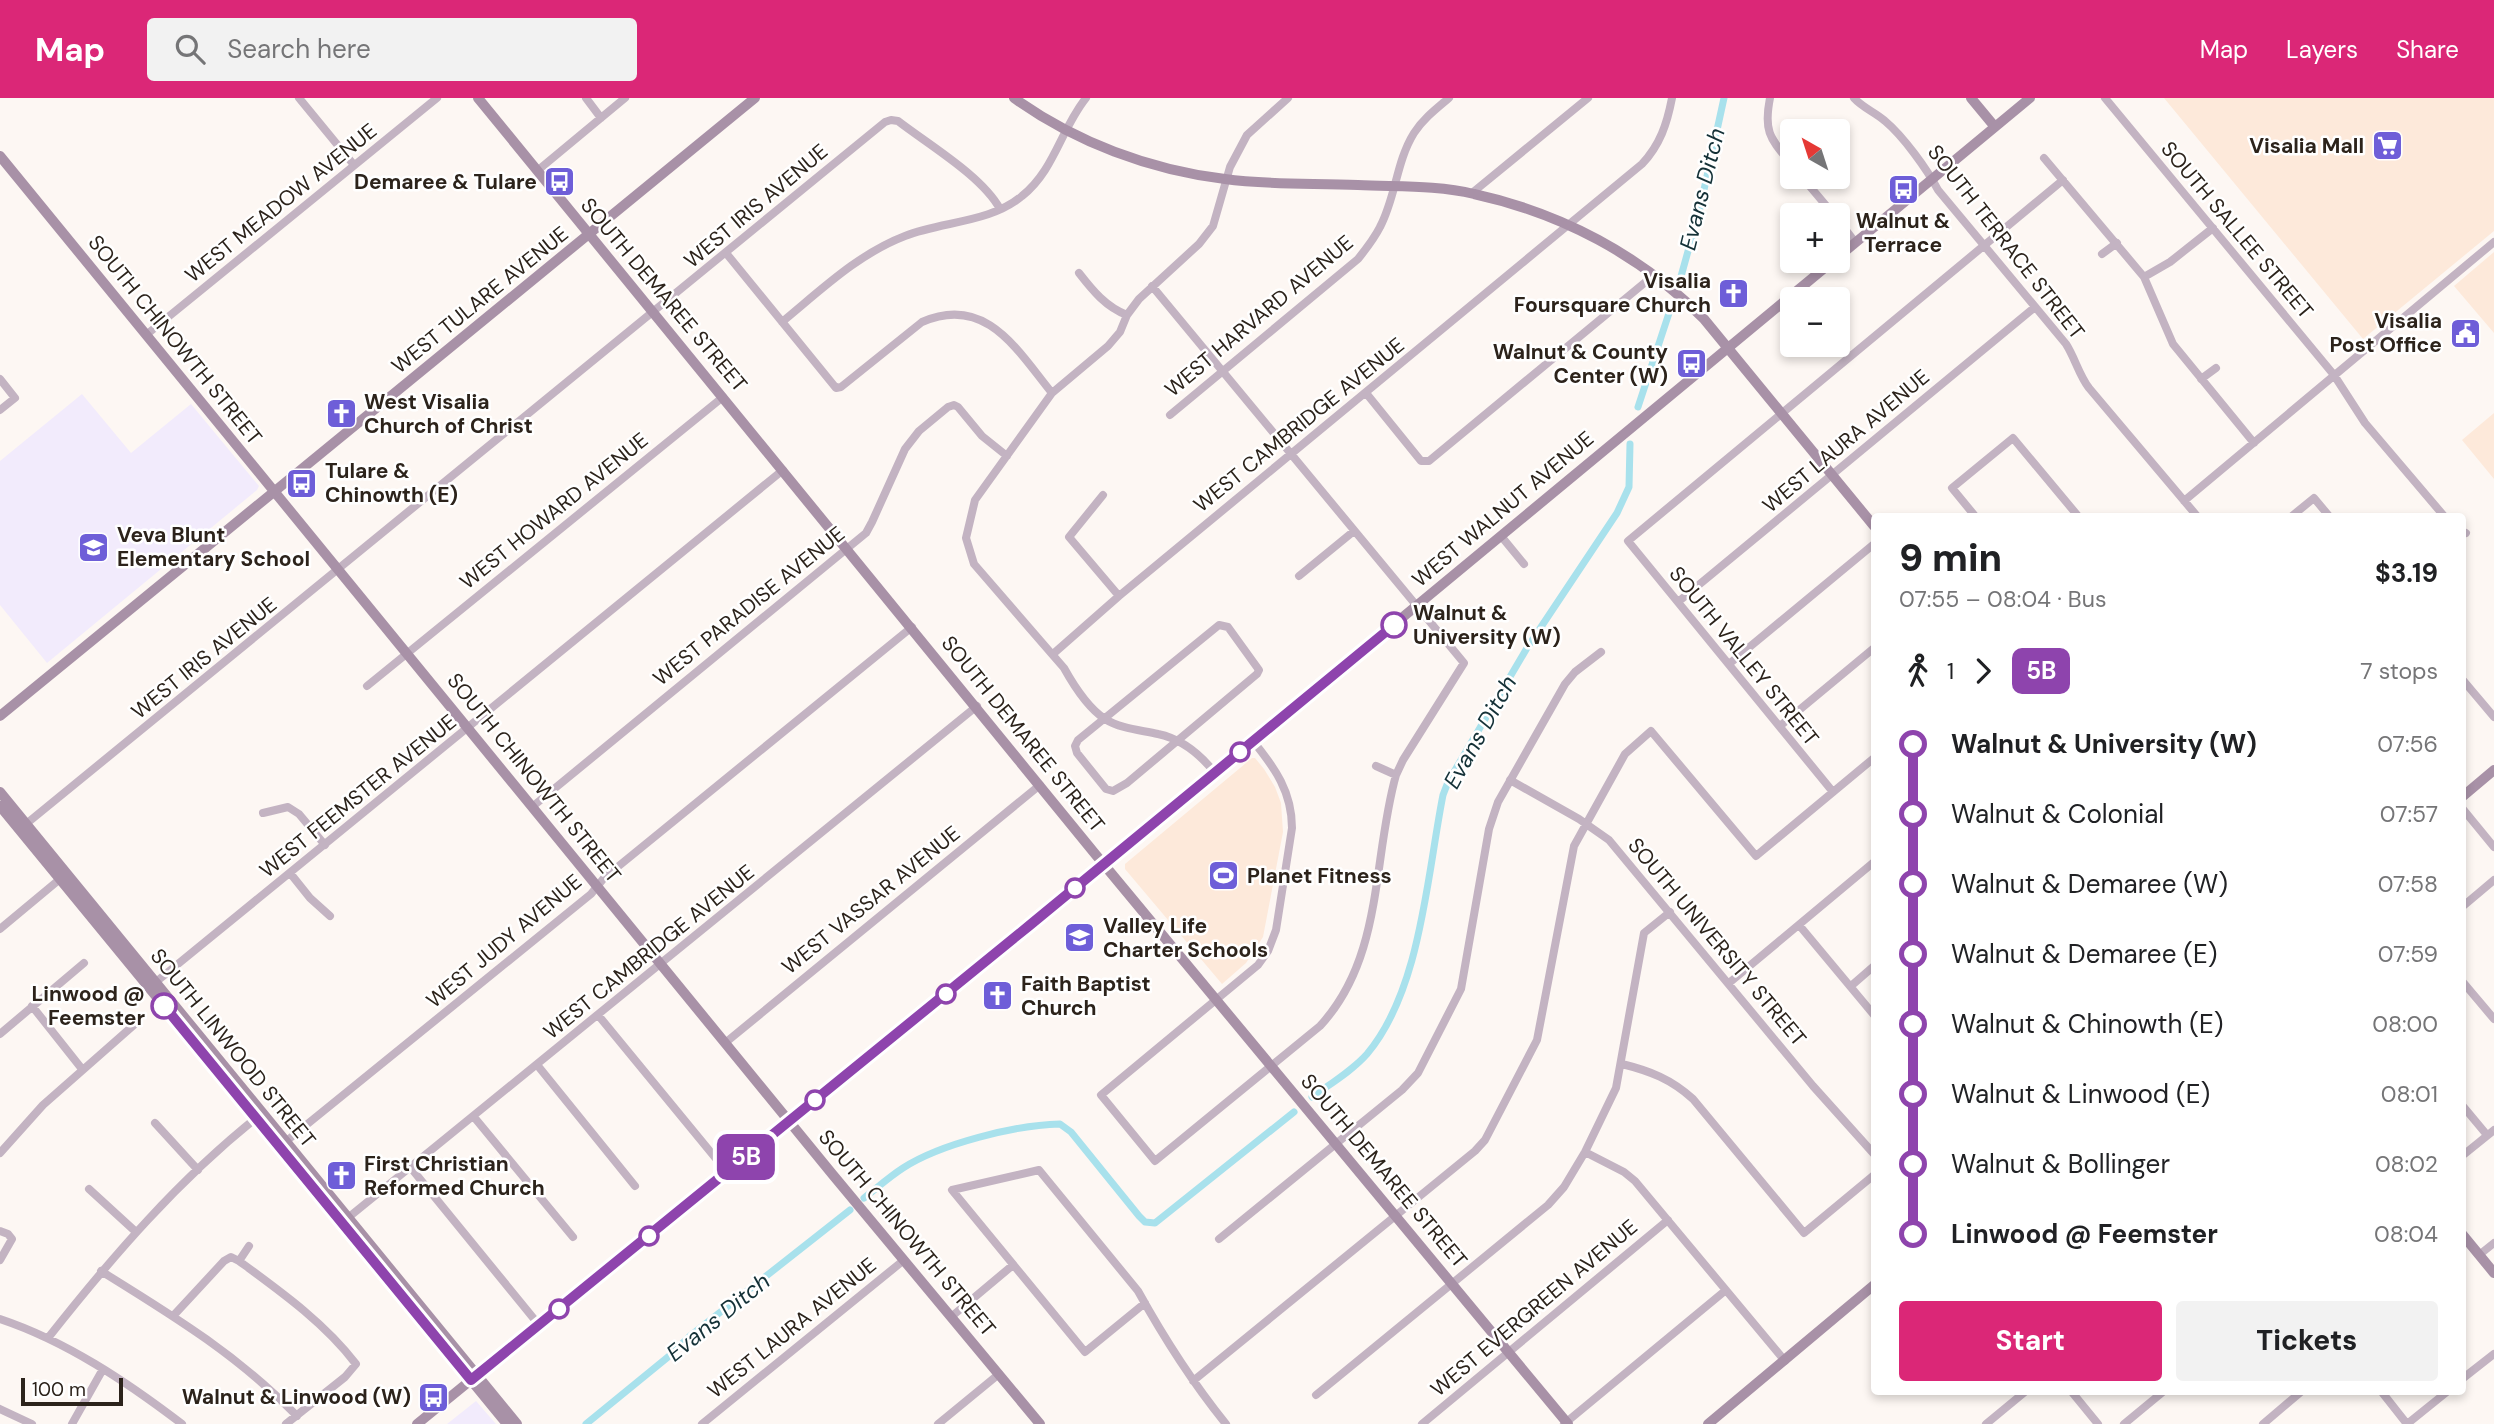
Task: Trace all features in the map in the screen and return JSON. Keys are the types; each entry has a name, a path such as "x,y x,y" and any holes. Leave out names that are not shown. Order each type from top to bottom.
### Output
{"street":[{"path":"299,98 354,166"},
{"name":"WEST MEADOW AVENUE","path":"146,335 437,98"},
{"name":"SOUTH DEMAREE STREET","path":"478,98 1104,864 1566,1423"},
{"path":"586,98 601,118"},
{"path":"537,171 625,98"},
{"name":"WEST TULARE AVENUE","path":"0,716 755,98"},
{"path":"1014,98 1066,130 1153,164 1227,180 1472,193 1569,225 1603,241 1681,296 1783,413 1871,522"},
{"path":"782,322 848,268 883,246 926,229 986,215 1021,197 1037,183 1047,169 1066,130 1086,98"},
{"path":"1215,773 1196,753 1179,741 1120,726 1105,719 1074,686 1065,668 974,564 966,538 975,500 1052,393 1108,346 1120,332 1139,299 1186,258 1213,226 1230,167 1247,135 1288,98"},
{"name":"WEST HARVARD AVENUE","path":"1170,415 1358,258 1371,244 1382,225 1402,157 1413,134 1428,116 1449,98"},
{"path":"1472,193 1588,98"},
{"name":"WEST CAMBRIDGE AVENUE","path":"1053,654 1119,596 1642,164 1655,150 1664,132 1672,98"},
{"path":"1770,98 1766,118 1767,130 1780,151"},
{"name":"SOUTH TERRACE STREET","path":"1854,98 1885,121 1932,178 1938,190 2066,344 2074,356 2081,378 2194,513"},
{"path":"1971,98 1994,127"},
{"path":"1850,246 2030,98"},
{"name":"SOUTH SALLEE STREET","path":"2105,98 2334,375 2365,423 2441,513"},
{"name":"WEST IRIS AVENUE","path":"26,824 891,120 898,121 981,183 1000,209"},
{"name":"SOUTH CHINOWTH STREET","path":"0,156 1040,1424"},
{"path":"2044,158 2144,278 2173,344 2254,443"},
{"path":"1783,413 2063,180"},
{"path":"1812,189 1823,203"},
{"path":"2144,278 2170,262 2213,228"},
{"path":"1850,236 1855,242"},
{"path":"2184,501 2494,242"},
{"path":"2102,254 2117,243"},
{"path":"726,253 836,388 841,387 922,322 933,317 961,314 992,325 1005,336 1052,393"},
{"path":"1079,273 1100,299 1128,315"},
{"name":"WEST WALNUT AVENUE","path":"417,1424 1215,773 1819,273"},
{"path":"1366,393 1425,463 1654,275"},
{"path":"1152,286 1464,663 1396,775 1366,940 1356,972 1337,1007 1320,1026 1156,1161 1101,1095 1258,965 1268,951 1276,930 1292,828 1289,801 1282,780 1253,741"},
{"name":"WEST LAURA AVENUE","path":"1678,602 2035,307"},
{"path":"2202,380 2216,368"},
{"path":"0,379 15,398 0,410"},
{"name":"WEST HOWARD AVENUE","path":"367,686 723,397"},
{"name":"WEST PARADISE AVENUE","path":"532,807 866,533 873,523 905,449 913,438 954,405 982,436 1007,456"},
{"name":"SOUTH VALLEY STREET","path":"1783,413 1628,541 1833,792"},
{"path":"1973,513 1952,488 2013,438 2076,513"},
{"name":"WEST FEEMSTER AVENUE","path":"152,985 783,470"},
{"path":"1103,495 1069,537 1119,596"},
{"path":"2296,513 2314,498 2326,513"},
{"path":"1299,576 1354,531"},
{"path":"1501,536 1524,564"},
{"path":"1729,664 1871,546"},
{"path":"1219,625 1228,627 1259,670 1179,741 1113,792 1103,786 1077,753 1075,746 1078,740 1105,719 1219,625"},
{"name":"WEST JUDY AVENUE","path":"283,1145 912,627"},
{"path":"1780,726 1871,650"},
{"path":"1219,1239 1411,1082 1418,1073 1461,989 1489,829 1498,802 1565,684 1575,672 1601,652"},
{"path":"2466,687 2494,717"},
{"name":"WEST CAMBRIDGE AVENUE","path":"345,1221 977,706"},
{"path":"1193,1381 1396,1217 1485,1140 1534,1049 1570,856 1625,754 1651,731 1756,856 1871,760"},
{"path":"1376,766 1396,775"},
{"path":"2466,794 2494,770"},
{"name":"SOUTH UNIVERSITY STREET","path":"1510,780 1586,823 1609,840 1871,1151"},
{"name":"WEST VASSAR AVENUE","path":"725,1042 1040,785"},
{"name":"SOUTH LINWOOD STREET","path":"0,793 152,985 345,1221 474,1378 517,1424"},
{"name":"SOUTH LINWOOD STREET","path":"0,806 152,985"},
{"path":"263,813 288,807 294,810 325,845"},
{"path":"2466,813 2494,846"},
{"path":"25,837 26,824"},
{"path":"1729,983 1871,865"},
{"path":"290,873 310,898 330,916"},
{"path":"0,929 60,879"},
{"path":"2466,904 2494,880"},
{"path":"1317,1395 1556,1196 1584,1152 1611,1101 1622,1064 1644,933 1670,912"},
{"path":"1799,925 1871,1011"},
{"path":"0,1034 84,963"},
{"path":"1851,986 1871,969"},
{"path":"2466,986 2494,1019"},
{"path":"32,1006 82,1069"},
{"path":"598,1016 727,1172"},
{"path":"0,1153 43,1105 135,1024"},
{"path":"1622,1064 1650,1071 1678,1085 1693,1099 1804,1233 1871,1177"},
{"path":"537,1066 635,1186"},
{"path":"2466,1109 2491,1133 2466,1153"},
{"path":"48,1338 135,1232 198,1170 259,1116"},
{"path":"474,1117 573,1237"},
{"path":"155,1123 198,1170"},
{"path":"1584,1152 1624,1172 1635,1181 1785,1361"},
{"path":"411,1168 539,1325"},
{"path":"1145,1303 1085,1352 952,1190 1039,1170 1138,1291 1145,1303 1157,1328 1226,1424"},
{"path":"89,1189 135,1232"},
{"name":"WEST EVERGREEN AVENUE","path":"1422,1424 1668,1220"},
{"path":"0,1231 12,1239 0,1260"},
{"path":"2466,1239 2494,1273"},
{"path":"2479,1255 2494,1243"},
{"path":"239,1261 249,1246"},
{"path":"174,1315 224,1261 231,1257 314,1320 346,1351 356,1364 345,1377 286,1424"},
{"name":"WEST LAURA AVENUE","path":"702,1424 904,1260"},
{"path":"951,1317 1013,1265"},
{"path":"102,1271 174,1315 236,1361 297,1416"},
{"path":"1708,1424 1871,1288"},
{"path":"1566,1423 1726,1290"},
{"path":"0,1319 48,1338 103,1369 182,1424"},
{"path":"2466,1372 2494,1354"},
{"path":"72,1424 103,1369"},
{"path":"937,1424 999,1374"},
{"name":"SOUTH LINWOOD STREET","path":"474,1378 507,1424"},
{"path":"1986,1424 2021,1395"},
{"path":"2074,1395 2098,1424"},
{"path":"2124,1424 2159,1395"},
{"path":"2263,1424 2297,1395"},
{"path":"2384,1395 2407,1424 2443,1395"},
{"path":"0,1409 32,1424"}],"shaded area":[{"path":"2164,98 2494,98 2494,231 2363,339"},
{"path":"2494,252 2494,333 2454,286"},
{"name":"Veva Blunt Elementary School","path":"82,394 131,453 191,404 259,486 47,663 0,605 0,461"},
{"path":"2494,413 2494,479 2462,440"},
{"path":"1252,758 1264,769 1275,787 1281,803 1283,832 1263,937 1246,963 1222,984 1125,869 1125,864"},
{"path":"476,1401 496,1424 447,1424"}],"waterway":[{"name":"Evans Ditch","path":"1680,280 1700,208 1724,98"},
{"name":"Evans Ditch","path":"1638,407 1672,304"},
{"name":"Evans Ditch","path":"1312,1097 1361,1060 1385,1028 1411,965 1443,795 1448,782 1527,648 1617,513 1629,487 1630,444"},
{"name":"Evans Ditch","path":"864,1198 903,1168 937,1151 1000,1132 1060,1124 1071,1132 1139,1216 1145,1222 1155,1223 1294,1112"},
{"name":"Evans Ditch","path":"586,1424 690,1336 850,1210"}],"bus line":[{"name":"5B","path":"164,1006 471,1380 1394,625"}],"place":[{"name":"Visalia Mall","path":"2387,146"},
{"name":"Demaree & Tulare","path":"560,182"},
{"name":"Walnut & Terrace","path":"1903,189"},
{"name":"Visalia Foursquare Church","path":"1734,293"},
{"name":"Visalia Post Office","path":"2465,333"},
{"name":"Walnut & County Center (W)","path":"1691,364"},
{"name":"West Visalia Church of Christ","path":"341,414"},
{"name":"Tulare & Chinowth (E)","path":"302,483"},
{"name":"Veva Blunt Elementary School","path":"94,547"},
{"name":"Walnut & University (W)","path":"1394,625"},
{"name":"Planet Fitness","path":"1224,876"},
{"name":"Valley Life Charter Schools","path":"1080,938"},
{"name":"Faith Baptist Church","path":"998,996"},
{"name":"Linwood @ Feemster","path":"164,1006"},
{"name":"First Christian Reformed Church","path":"341,1176"},
{"name":"Walnut & Linwood (W)","path":"434,1397"}]}
